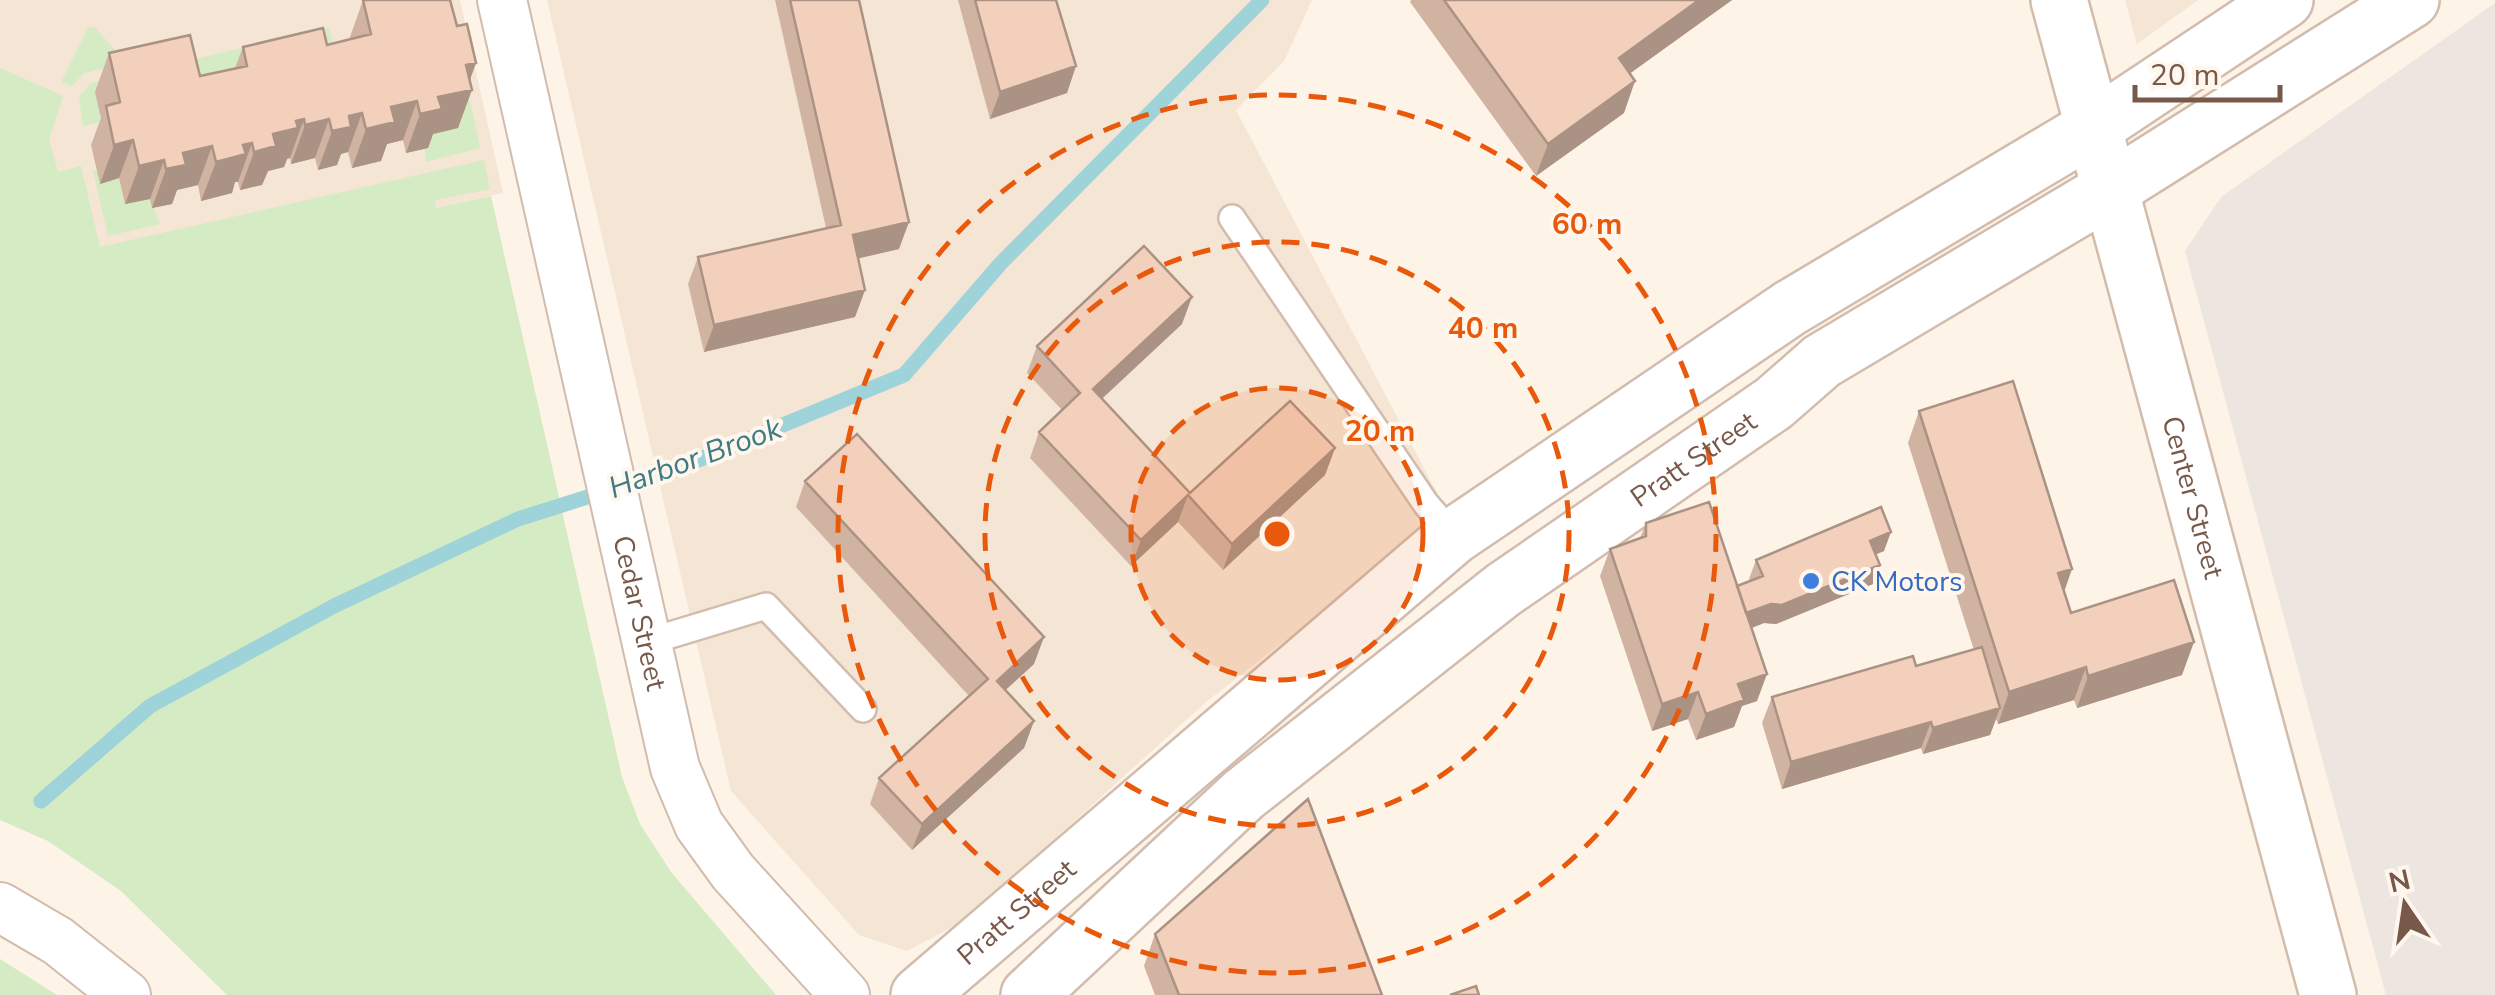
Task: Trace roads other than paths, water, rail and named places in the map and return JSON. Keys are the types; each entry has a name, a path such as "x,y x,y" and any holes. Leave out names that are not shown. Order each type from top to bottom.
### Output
{"street":[{"name":"Cedar Street","path":"502,0 676,768 699,825 732,872 845,995"},
{"name":"Center Street","path":"2059,0 2328,995"},
{"name":"Pratt Street","path":"920,995 1454,536 1790,308 2094,126 2286,0"},
{"name":"Pratt Street","path":"1029,995 1243,796 1504,590 1774,403 1822,361 2111,188 2411,0"},
{"path":"0,908 58,941 126,995"}],"lane":[{"path":"1232,218 1426,504 1454,536"},
{"path":"647,642 766,606 863,709"}],"waterway":[{"name":"Harbor Brook","path":"41,801 150,706 334,606 518,519 679,468 904,375 1001,263 1262,0"}],"place":[{"name":"CK Motors","path":"1811,581"}]}
